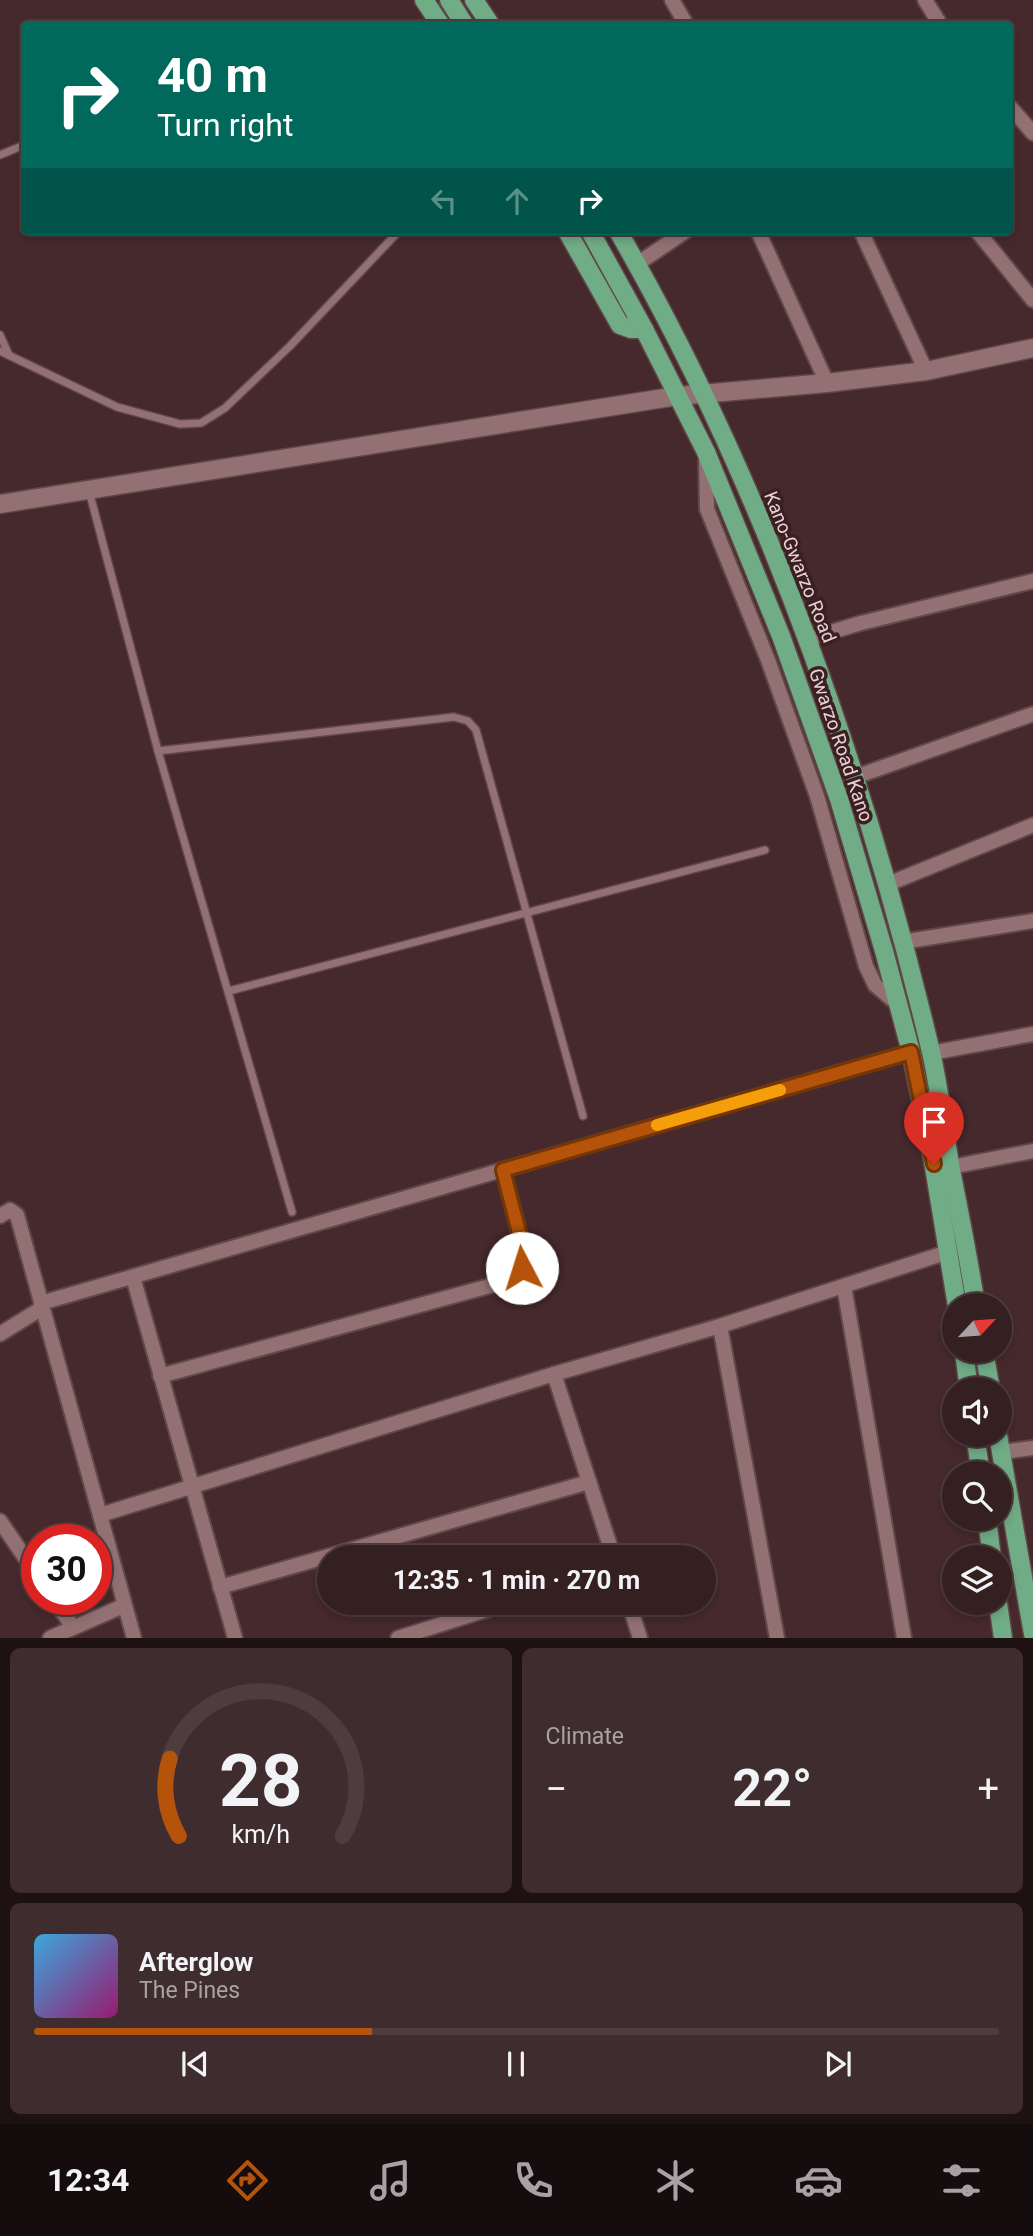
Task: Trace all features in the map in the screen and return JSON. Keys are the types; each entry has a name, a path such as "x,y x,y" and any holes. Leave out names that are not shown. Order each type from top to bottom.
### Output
{"main road":[{"path":"424,0 438,21"},
{"path":"449,0 462,21"},
{"path":"474,0 488,21"},
{"path":"569,235 620,325 631,329 644,329"},
{"name":"Gwarzo Road Kano","path":"592,235 644,329 706,452 754,566 839,799 911,1052 930,1143 955,1293"},
{"name":"Kano-Gwarzo Road","path":"620,235 704,394 808,639 855,777 888,884 931,1054 974,1293"},
{"path":"1001,1447 1028,1567 1033,1634"},
{"path":"1000,1615 1003,1637"}],"street":[{"path":"671,0 684,21"},
{"path":"925,0 938,21"},
{"path":"1013,110 1033,133"},
{"path":"637,264 680,235"},
{"path":"760,235 827,383"},
{"path":"863,235 926,371"},
{"path":"980,235 1033,300"},
{"path":"0,504 677,396 926,371 1033,348"},
{"path":"808,639 861,623 1033,581"},
{"path":"855,777 1033,714"},
{"path":"888,884 1033,825"},
{"path":"902,942 1033,921"},
{"path":"931,1054 1033,1034"},
{"path":"0,1334 42,1306 133,1277 911,1052"},
{"path":"951,1167 1033,1151"},
{"path":"160,1376 508,1281 522,1268 523,1248 503,1170"},
{"path":"0,1216 10,1210 17,1215 123,1606 134,1637"},
{"path":"100,1515 554,1374 720,1326 948,1252"},
{"path":"133,1277 235,1637"},
{"path":"844,1286 904,1637"},
{"path":"720,1326 777,1637"},
{"path":"554,1374 610,1545"},
{"path":"1012,1445 1033,1448"},
{"path":"220,1587 589,1482"},
{"path":"0,1521 21,1551"},
{"path":"50,1637 123,1606"},
{"path":"65,1615 73,1627"},
{"path":"398,1637 469,1615"},
{"path":"633,1615 640,1637"}],"lane":[{"path":"0,155 21,146"},
{"path":"0,351 117,407 180,424 201,423 225,408 290,346 395,235"},
{"path":"0,335 9,355"},
{"path":"89,490 158,751 292,1212"},
{"path":"158,751 454,717 468,721 476,730 583,1116"},
{"path":"229,991 765,850"}],"slow traffic":[{"path":"657,1125 780,1090"}],"route":[{"path":"522,1268 523,1248 503,1170 911,1052 934,1164"}]}
